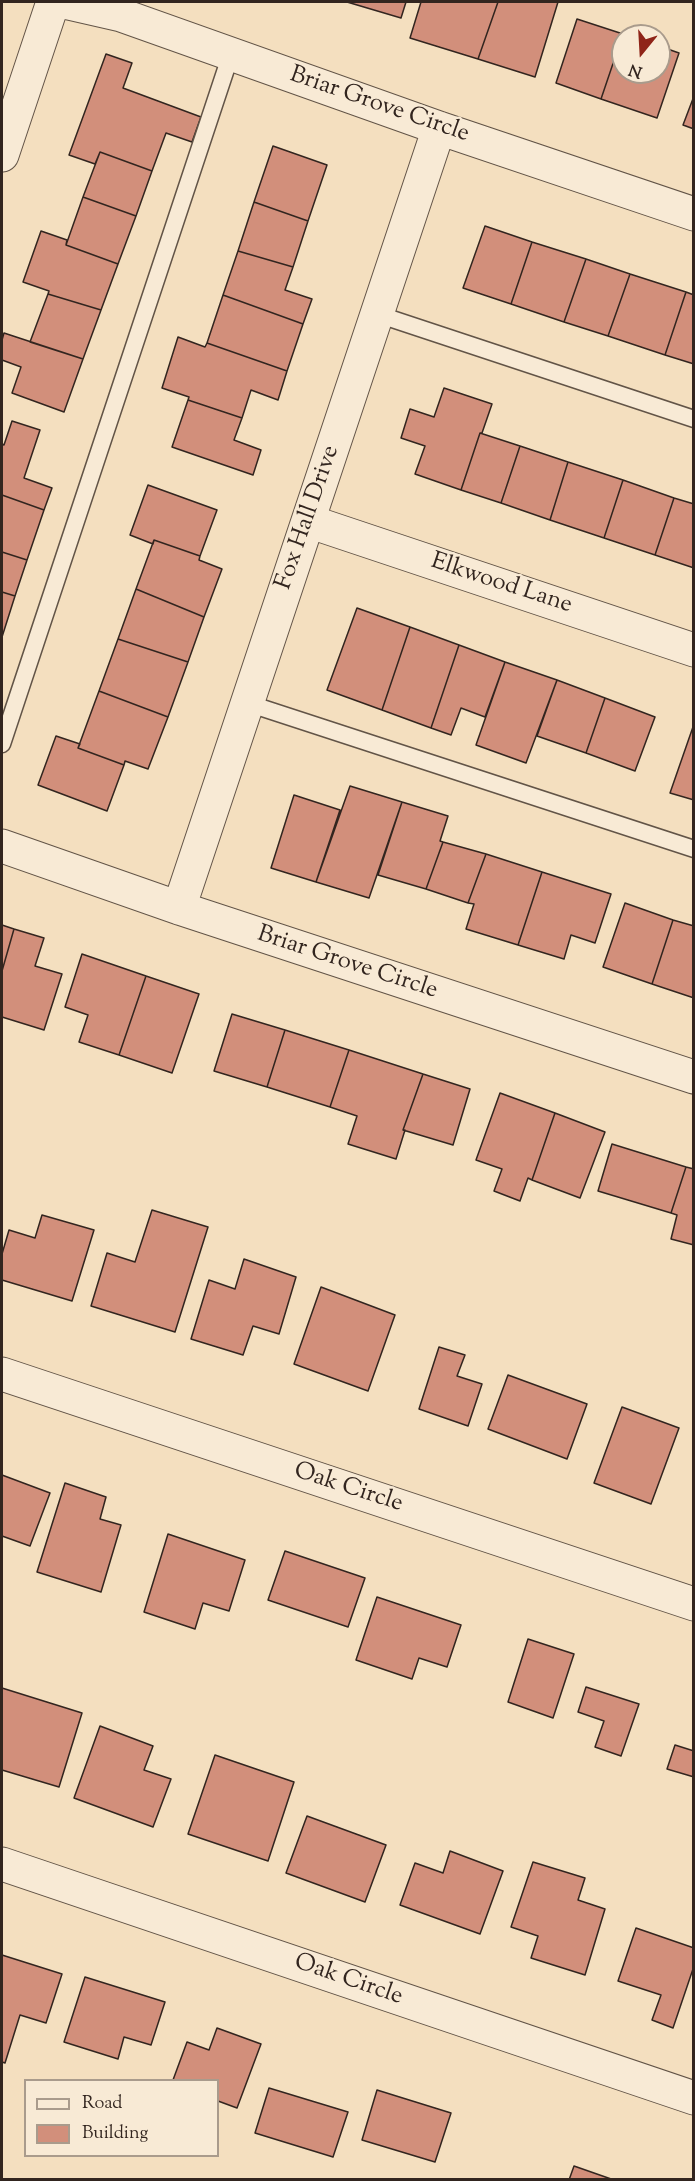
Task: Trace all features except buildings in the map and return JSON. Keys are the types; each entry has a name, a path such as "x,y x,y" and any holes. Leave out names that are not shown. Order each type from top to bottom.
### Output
{"street":[{"path":"2,155 52,2"},
{"name":"Briar Grove Circle","path":"64,2 121,15 440,128 693,214"},
{"name":"Fox Hall Drive","path":"179,908 440,128"},
{"name":"Elkwood Lane","path":"308,521 693,650"},
{"name":"Briar Grove Circle","path":"2,846 179,908 693,1077"},
{"name":"Oak Circle","path":"2,1374 693,1604"},
{"name":"Oak Circle","path":"2,1864 693,2098"}],"lane":[{"path":"2,744 231,54"},
{"path":"377,314 693,420"},
{"path":"247,703 693,849"}]}
